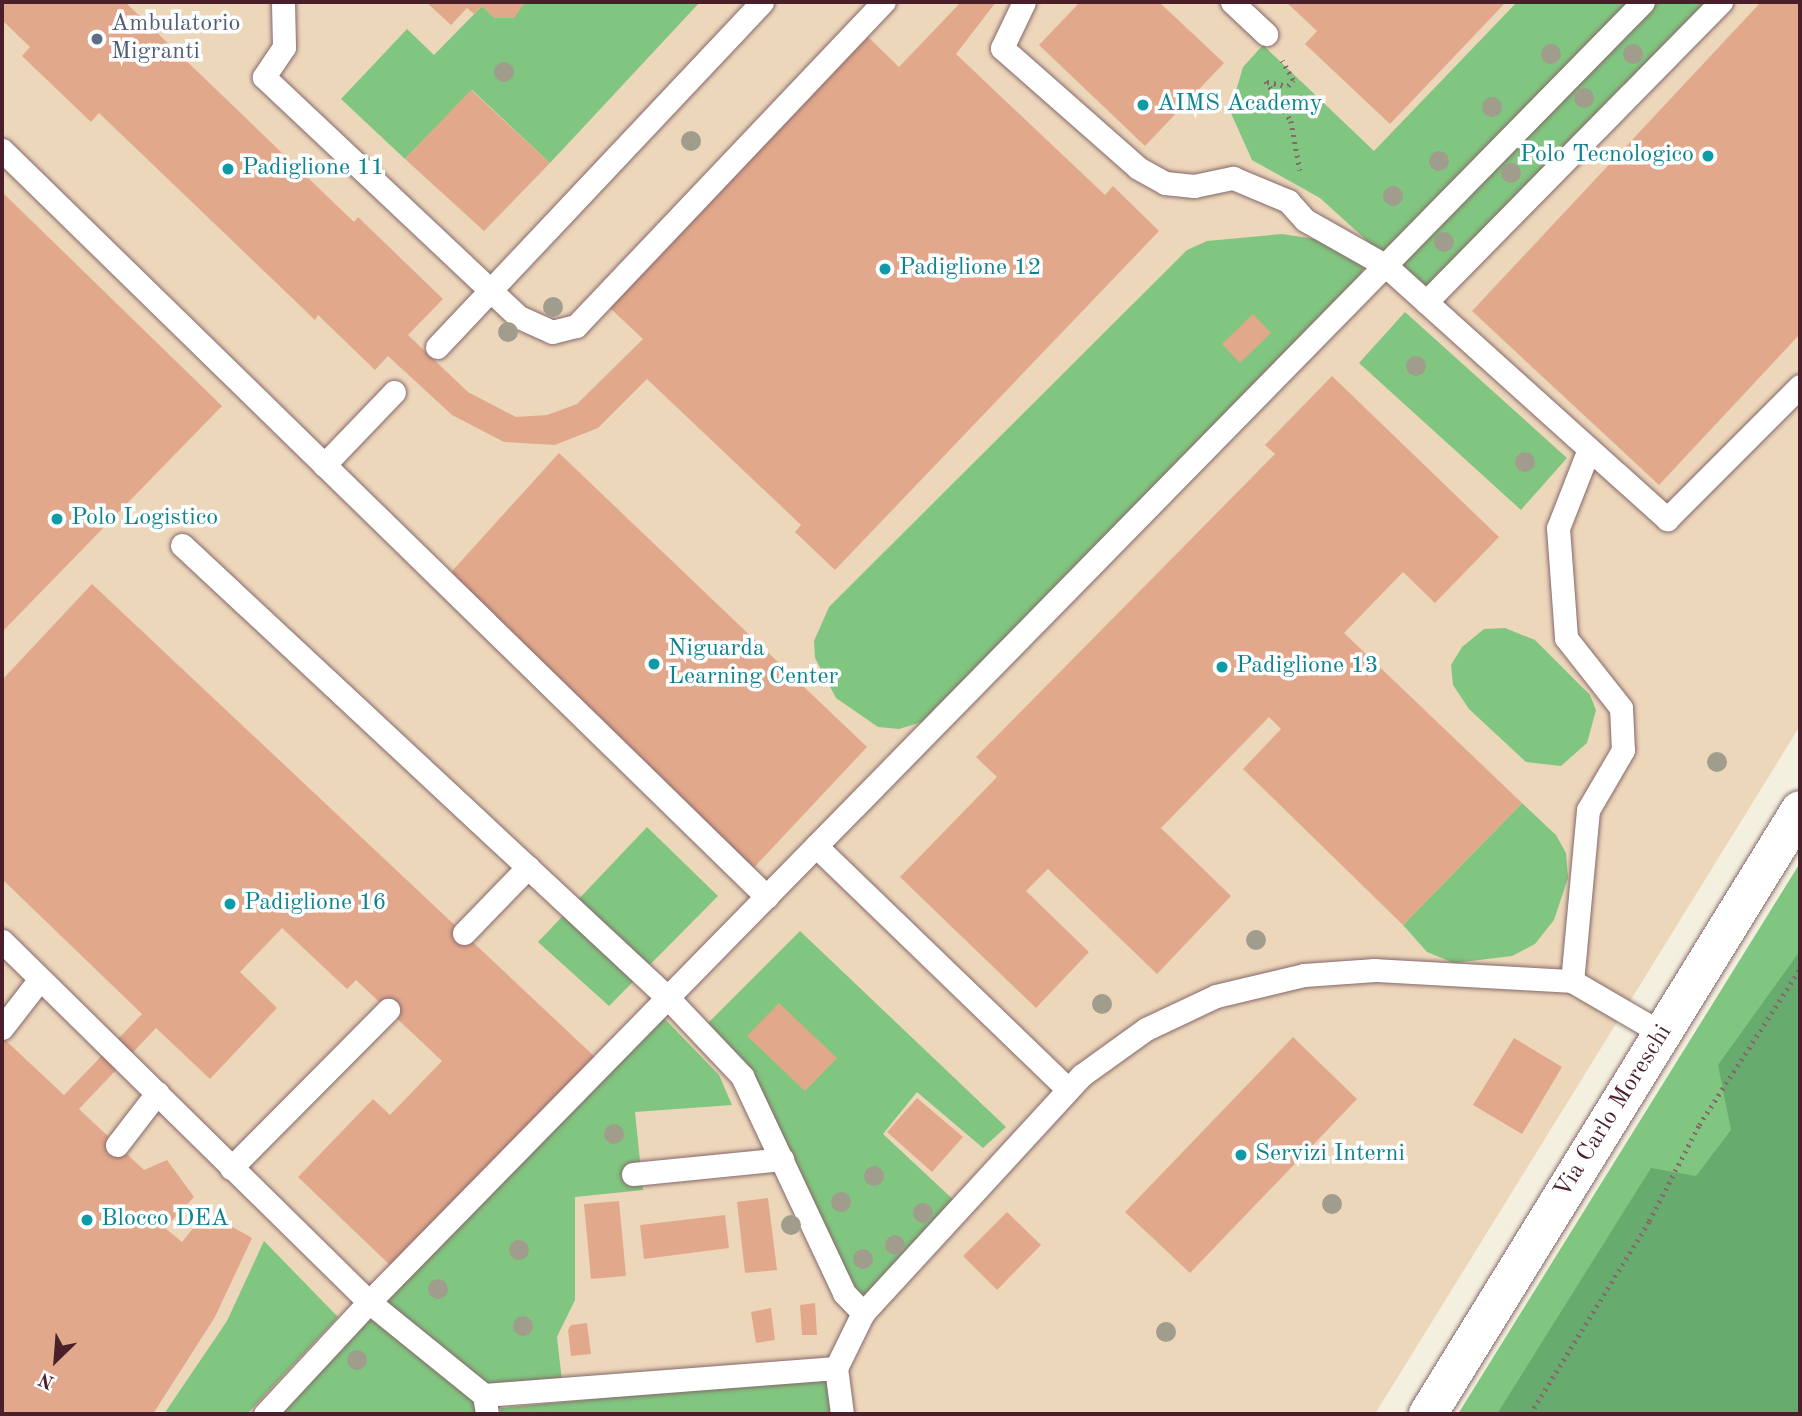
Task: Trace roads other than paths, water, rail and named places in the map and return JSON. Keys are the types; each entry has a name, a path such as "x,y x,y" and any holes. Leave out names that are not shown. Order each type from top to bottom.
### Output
{"street":[{"name":"Via Carlo Moreschi","path":"1428,1414 1800,810"}],"lane":[{"path":"284,2 284,47 264,77 520,317 552,332 576,326 884,2"},
{"path":"437,347 762,2"},
{"path":"1024,2 1002,48 1138,168 1165,183 1194,186 1233,178 1288,201 1305,220 1385,265 1667,519 1800,386"},
{"path":"1233,2 1266,34"},
{"path":"265,1414 369,1302 1643,2"},
{"path":"1426,302 1721,2"},
{"path":"2,150 766,897"},
{"path":"324,465 394,392"},
{"path":"1572,981 1588,810 1623,750 1621,708 1566,638 1558,528 1589,449"},
{"path":"182,545 668,998 742,1076 844,1293 863,1313"},
{"path":"816,846 1068,1089"},
{"path":"464,933 528,867"},
{"path":"2,941 369,1302 486,1405 836,1368"},
{"path":"842,1414 836,1368 863,1313 1068,1089 1146,1029 1216,996 1304,975 1375,971 1572,981 1663,1034"},
{"path":"2,1028 40,979"},
{"path":"231,1168 387,1010"},
{"path":"117,1145 157,1093"},
{"path":"633,1174 782,1159"}],"place":[{"name":"Ambulatorio Migranti","path":"97,39"},
{"name":"AIMS Academy","path":"1143,105"},
{"name":"Polo Tecnologico","path":"1708,156"},
{"name":"Padiglione 11","path":"228,169"},
{"name":"Padiglione 12","path":"885,269"},
{"name":"Polo Logistico","path":"57,519"},
{"name":"Niguarda Learning Center","path":"654,664"},
{"name":"Padiglione 13","path":"1222,667"},
{"name":"Padiglione 16","path":"230,904"},
{"name":"Servizi Interni","path":"1241,1155"},
{"name":"Blocco DEA","path":"87,1220"}]}
